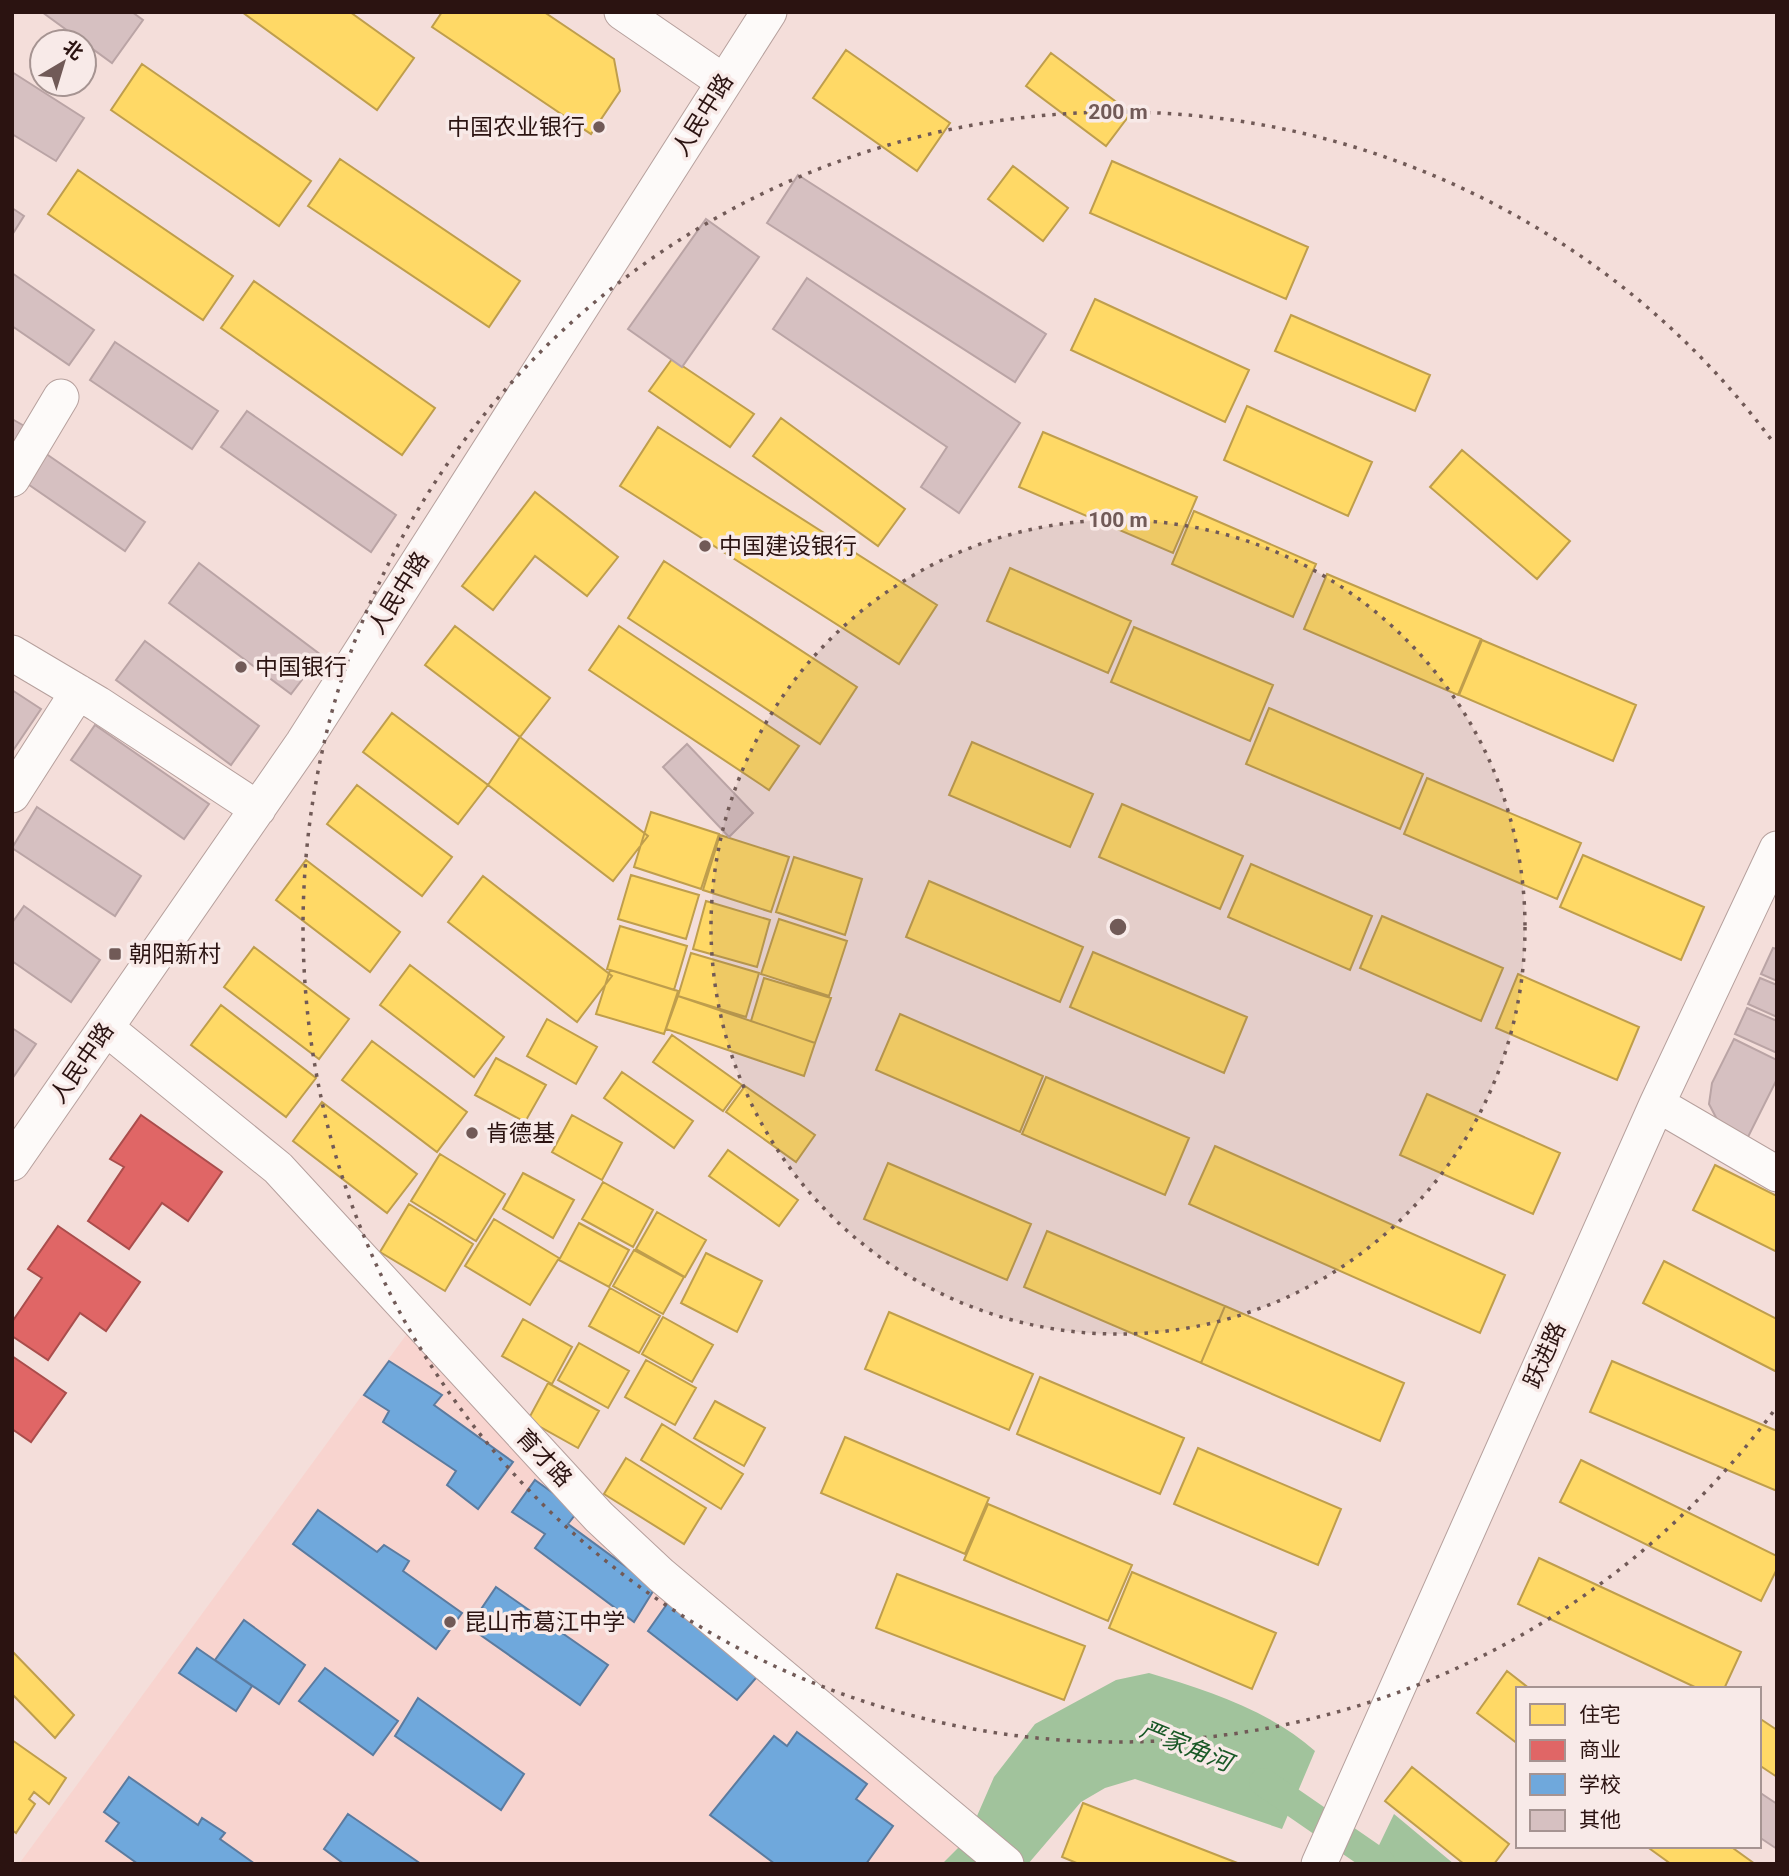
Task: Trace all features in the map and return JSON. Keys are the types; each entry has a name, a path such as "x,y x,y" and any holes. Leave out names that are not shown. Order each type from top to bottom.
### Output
{"street":[{"path":"622,12 724,82"},
{"name":"人民中路","path":"12,1163 303,743 769,12"},
{"path":"12,480 61,397"},
{"path":"12,653 78,692 258,809"},
{"path":"12,795 78,692"},
{"name":"跃进路","path":"1323,1855 1657,1104 1777,849"},
{"name":"育才路","path":"106,1028 278,1168 608,1525 661,1575 1006,1864"},
{"path":"1657,1104 1777,1174"}],"shaded area":[{"name":"昆山市葛江中学","path":"409,1331 967,1839 942,1864 19,1864"}],"water":[{"path":"1149,1673 1215,1694 1258,1713 1315,1751 1282,1829 1135,1779 1105,1788 1081,1802 1028,1864 942,1864 967,1839 994,1777 1035,1724 1116,1680"},
{"path":"1394,1814 1454,1864 1370,1864"}],"building: 住宅":[{"path":"242,12 350,12 414,58 377,110"},
{"path":"442,12 544,12 614,59 620,91 591,134 432,27"},
{"path":"846,50 950,123 917,171 813,98"},
{"path":"1051,53 1131,113 1106,146 1026,86"},
{"path":"142,64 311,181 279,226 111,110"},
{"path":"340,159 520,281 489,327 308,206"},
{"path":"1112,161 1308,247 1286,299 1090,213"},
{"path":"1013,166 1068,208 1043,241 988,199"},
{"path":"78,170 233,276 203,320 48,214"},
{"path":"254,281 435,408 402,455 221,328"},
{"path":"1095,299 1249,370 1225,422 1071,350"},
{"path":"1291,315 1430,375 1415,411 1275,351"},
{"path":"672,359 754,414 730,447 649,391"},
{"path":"1247,406 1372,462 1348,516 1224,460"},
{"path":"781,418 905,509 878,546 753,456"},
{"path":"658,427 937,605 899,664 620,486"},
{"path":"1043,432 1197,497 1173,553 1019,487"},
{"path":"1462,450 1570,541 1537,579 1430,487"},
{"path":"535,492 618,557 587,596 535,556 493,610 462,586"},
{"path":"1194,511 1316,564 1293,617 1172,564"},
{"path":"664,561 857,687 820,744 628,618"},
{"path":"1010,568 1131,621 1108,673 987,621"},
{"path":"1327,574 1481,639 1458,695 1304,629"},
{"path":"455,626 550,698 520,737 425,665"},
{"path":"619,626 799,746 769,790 589,670"},
{"path":"1134,627 1273,685 1250,741 1111,682"},
{"path":"1482,640 1636,705 1613,761 1459,695"},
{"path":"1269,708 1423,774 1400,829 1246,764"},
{"path":"392,713 488,785 458,824 363,752"},
{"path":"520,737 648,836 613,881 488,785"},
{"path":"972,742 1093,794 1070,847 949,795"},
{"path":"1427,778 1581,843 1557,899 1404,834"},
{"path":"357,785 452,857 422,896 327,824"},
{"path":"1122,804 1243,856 1220,909 1099,857"},
{"path":"651,812 719,834 701,889 634,867"},
{"path":"720,835 789,857 771,912 703,890"},
{"path":"1583,855 1704,907 1681,960 1560,907"},
{"path":"794,857 862,879 845,935 776,912"},
{"path":"306,860 400,932 370,972 276,900"},
{"path":"1251,864 1372,916 1350,970 1228,917"},
{"path":"631,875 699,895 686,939 618,919"},
{"path":"483,876 612,976 577,1022 448,922"},
{"path":"929,881 1083,947 1060,1002 906,937"},
{"path":"706,901 770,920 757,967 693,949"},
{"path":"1382,916 1503,968 1481,1021 1360,968"},
{"path":"779,919 847,941 829,996 761,974"},
{"path":"620,926 687,946 674,990 607,969"},
{"path":"254,947 349,1019 319,1059 224,987"},
{"path":"1093,952 1247,1017 1224,1073 1070,1007"},
{"path":"691,953 759,973 746,1017 678,996"},
{"path":"410,965 504,1037 474,1077 380,1005"},
{"path":"610,970 678,991 664,1034 596,1014"},
{"path":"1518,974 1639,1027 1617,1080 1496,1028"},
{"path":"764,978 831,998 815,1043 751,1021"},
{"path":"678,996 815,1043 804,1076 666,1029"},
{"path":"221,1005 316,1078 286,1117 191,1045"},
{"path":"900,1014 1043,1076 1020,1132 876,1070"},
{"path":"547,1019 597,1047 576,1084 527,1056"},
{"path":"672,1035 742,1085 723,1111 653,1062"},
{"path":"372,1041 467,1112 437,1152 342,1080"},
{"path":"496,1058 546,1085 525,1122 475,1095"},
{"path":"622,1072 693,1121 674,1148 604,1098"},
{"path":"1046,1077 1189,1138 1165,1195 1022,1134"},
{"path":"745,1086 815,1135 796,1162 726,1112"},
{"path":"1427,1094 1560,1153 1533,1214 1400,1155"},
{"path":"322,1102 417,1174 387,1213 293,1141"},
{"path":"572,1115 622,1143 602,1180 552,1152"},
{"path":"1215,1146 1505,1275 1480,1333 1189,1204"},
{"path":"728,1150 798,1200 779,1226 709,1176"},
{"path":"440,1154 505,1194 476,1241 411,1201"},
{"path":"888,1163 1031,1224 1007,1280 864,1219"},
{"path":"1715,1165 1777,1196 1777,1252 1693,1210"},
{"path":"523,1173 574,1200 553,1238 503,1209"},
{"path":"603,1182 653,1210 633,1247 582,1219"},
{"path":"409,1204 473,1244 445,1291 380,1252"},
{"path":"657,1212 706,1240 685,1277 636,1249"},
{"path":"494,1219 559,1258 530,1305 465,1266"},
{"path":"579,1223 629,1250 609,1287 559,1260"},
{"path":"1047,1231 1225,1306 1201,1363 1024,1287"},
{"path":"634,1250 684,1277 663,1314 613,1286"},
{"path":"706,1253 762,1281 737,1332 681,1303"},
{"path":"1664,1261 1777,1319 1777,1372 1643,1303"},
{"path":"610,1288 660,1316 639,1353 589,1326"},
{"path":"1225,1306 1404,1383 1380,1441 1201,1363"},
{"path":"889,1312 1033,1374 1009,1430 865,1369"},
{"path":"663,1317 713,1345 692,1382 642,1354"},
{"path":"523,1319 572,1347 552,1384 502,1356"},
{"path":"579,1343 629,1371 608,1408 558,1380"},
{"path":"646,1360 696,1388 675,1425 625,1397"},
{"path":"1612,1361 1777,1431 1777,1491 1590,1412"},
{"path":"1040,1377 1184,1438 1160,1494 1017,1434"},
{"path":"548,1383 599,1411 578,1448 528,1420"},
{"path":"715,1401 765,1428 744,1466 694,1438"},
{"path":"662,1424 743,1474 721,1509 641,1460"},
{"path":"845,1437 989,1498 965,1554 821,1493"},
{"path":"1198,1448 1341,1509 1318,1565 1174,1504"},
{"path":"626,1458 706,1508 684,1544 604,1494"},
{"path":"1581,1460 1777,1556 1777,1569 1761,1601 1560,1502"},
{"path":"988,1504 1132,1565 1108,1621 964,1560"},
{"path":"1539,1558 1741,1652 1725,1687 1695,1687 1518,1604"},
{"path":"1132,1572 1276,1633 1252,1689 1109,1628"},
{"path":"897,1574 1085,1646 1064,1700 876,1628"},
{"path":"12,1651 74,1715 55,1738 12,1694"},
{"path":"1507,1671 1527,1687 1516,1687 1516,1742 1477,1713"},
{"path":"1761,1719 1777,1730 1777,1777 1761,1766"},
{"path":"12,1740 66,1778 49,1804 34,1792 29,1799 35,1804 16,1833 12,1830"},
{"path":"1412,1767 1509,1844 1494,1864 1464,1864 1385,1801"},
{"path":"1083,1803 1240,1864 1079,1864 1062,1857"},
{"path":"1649,1848 1733,1848 1755,1864 1671,1864"}],"building: 商业":[{"path":"141,1115 222,1172 188,1221 162,1203 129,1249 88,1221 124,1167 110,1159"},
{"path":"58,1226 140,1282 106,1331 80,1313 48,1360 12,1336 12,1322 42,1278 28,1269"},
{"path":"12,1356 66,1393 31,1442 12,1429"}],"building: 学校":[{"path":"389,1361 442,1395 434,1405 513,1462 478,1509 447,1485 456,1471 383,1422 389,1411 364,1395"},
{"path":"535,1480 578,1511 568,1524 655,1588 634,1622 535,1548 545,1534 512,1512"},
{"path":"318,1510 377,1552 384,1545 409,1561 403,1571 462,1613 436,1649 293,1544"},
{"path":"496,1587 608,1665 580,1705 469,1627"},
{"path":"672,1597 762,1671 737,1700 648,1631"},
{"path":"244,1620 305,1665 279,1704 215,1660"},
{"path":"197,1648 252,1686 236,1711 179,1673"},
{"path":"325,1668 398,1721 373,1755 299,1701"},
{"path":"418,1698 524,1774 501,1810 395,1736"},
{"path":"797,1732 867,1784 856,1799 893,1826 866,1864 775,1864 710,1815 774,1736 787,1746"},
{"path":"129,1777 198,1825 202,1818 225,1833 220,1839 255,1864 138,1864 106,1841 119,1823 104,1812"},
{"path":"348,1814 421,1864 344,1864 324,1849"}],"building: 其他":[{"path":"42,12 132,12 143,20 112,63 98,53 98,28 64,28"},
{"path":"12,72 28,82 28,98 53,98 84,118 56,161 12,134"},
{"path":"798,175 1046,334 1015,382 767,223"},
{"path":"12,208 24,216 12,235"},
{"path":"706,219 759,257 682,367 628,329"},
{"path":"12,273 94,330 69,365 12,326"},
{"path":"807,278 1020,423 959,513 921,487 947,447 773,329"},
{"path":"115,342 218,411 192,449 90,380"},
{"path":"247,411 396,515 371,552 221,447"},
{"path":"12,419 35,432 12,471"},
{"path":"42,451 145,522 125,551 22,480"},
{"path":"199,563 321,655 291,694 169,603"},
{"path":"145,641 259,726 231,765 116,680"},
{"path":"12,690 41,709 12,752"},
{"path":"95,725 209,804 184,839 71,760"},
{"path":"687,744 753,813 729,837 663,767"},
{"path":"37,807 141,876 115,916 12,848"},
{"path":"24,906 100,960 71,1002 12,961 12,923"},
{"path":"1773,948 1777,949 1777,981 1761,974"},
{"path":"1760,978 1777,985 1777,1017 1748,1004"},
{"path":"1747,1008 1777,1021 1777,1053 1735,1034"},
{"path":"12,1028 36,1044 12,1079"},
{"path":"1734,1039 1777,1060 1777,1079 1746,1141 1722,1129 1709,1104 1712,1083"},
{"path":"1761,1793 1777,1804 1777,1849 1761,1838"}],"waterway":[{"name":"严家角河","path":"1263,1782 1382,1864"}],"place":[{"name":"中国农业银行","path":"599,127"},
{"name":"中国建设银行","path":"705,546"},
{"name":"中国银行","path":"241,667"},
{"name":"朝阳新村","path":"115,954"},
{"name":"肯德基","path":"472,1133"},
{"name":"昆山市葛江中学","path":"450,1622"}]}
